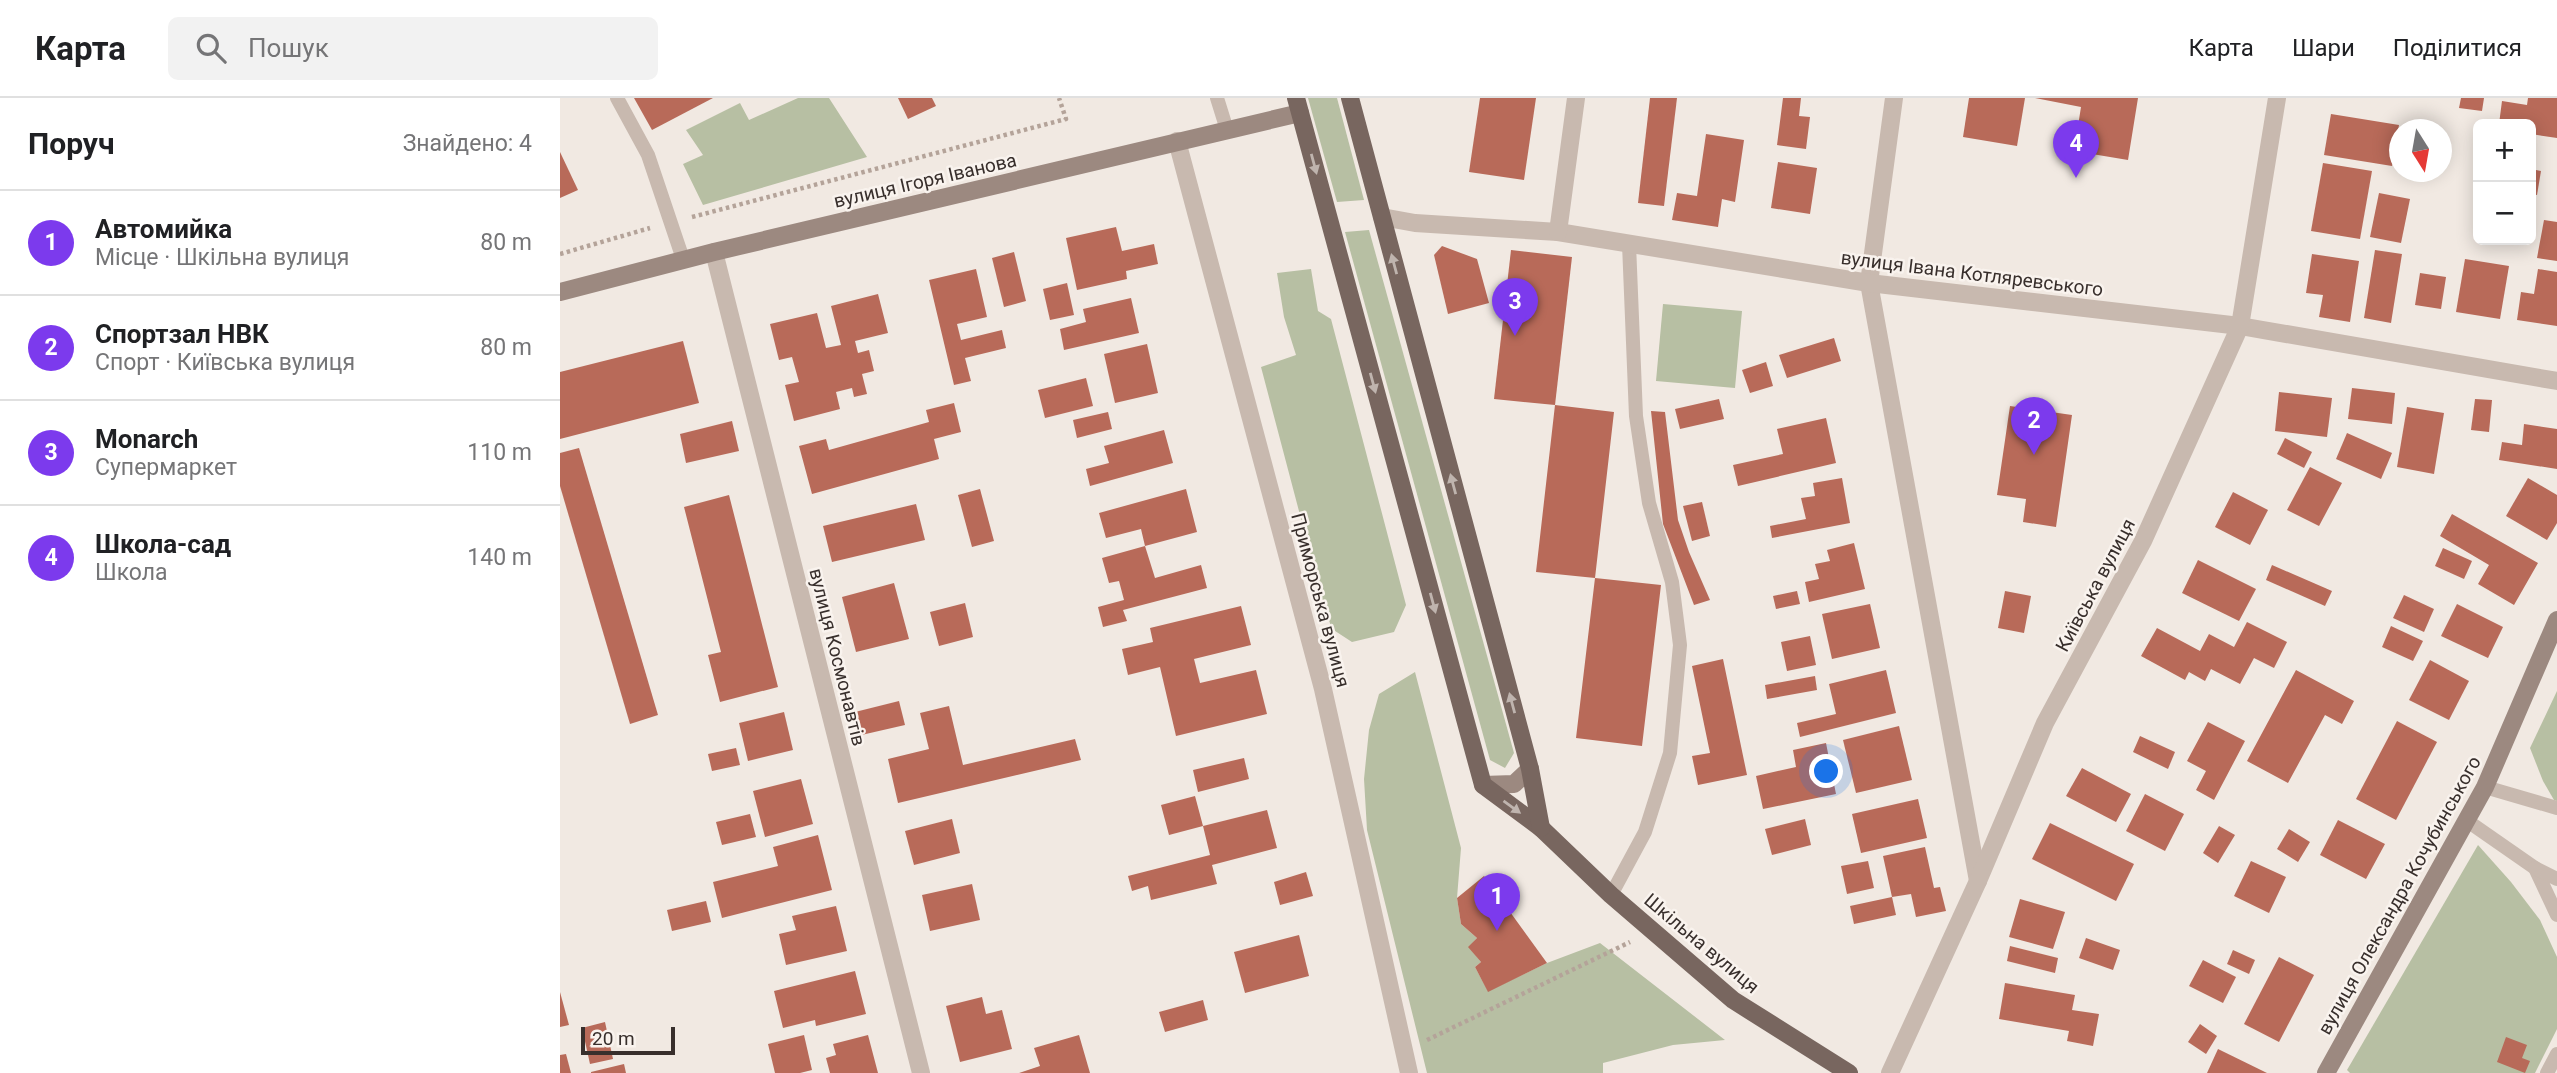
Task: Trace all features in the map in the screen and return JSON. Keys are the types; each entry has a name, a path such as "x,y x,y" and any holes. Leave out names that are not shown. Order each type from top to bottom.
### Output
{"main road":[{"path":"1350,98 1530,769 1541,828"},
{"path":"1298,106 1483,785"},
{"name":"Шкільна вулиця","path":"1483,785 1541,828 1611,895 1733,1000 1849,1073"}],"street":[{"path":"1558,232 1576,98"},
{"path":"1894,98 1869,283 1978,881"},
{"name":"Київська вулиця","path":"1890,1073 1978,881 2045,723 2143,541 2240,326 2277,98"},
{"name":"вулиця Ігоря Іванова","path":"560,292 683,259 1227,130 1298,106"},
{"name":"Приморська вулиця","path":"1177,141 1323,689 1409,1073"},
{"name":"вулиця Івана Котляревського","path":"1382,217 1415,223 1558,232 1869,283 2240,326 2557,381"},
{"name":"вулиця Космонавтів","path":"714,252 921,1073"},
{"name":"вулиця Олександра Кочубинського","path":"2326,1073 2485,787 2557,620"},
{"path":"1483,785 1514,784 1530,769"}],"lane":[{"path":"617,98 648,155 683,259"},
{"path":"1217,98 1227,130"},
{"path":"1611,895 1645,832 1670,753 1680,645 1672,582 1648,503 1636,415 1629,244"},
{"path":"2485,787 2557,808"},
{"path":"2466,820 2557,880"},
{"path":"2535,867 2557,915"},
{"path":"2547,1073 2557,1054"}],"path":[{"path":"560,254 1066,119 1059,98"},
{"path":"1404,1051 1653,931"}],"green space":[{"path":"798,98 829,98 867,157 703,205 683,164 703,155 686,130 740,103 749,120"},
{"path":"1308,98 1337,98 1364,200 1337,202"},
{"path":"1369,230 1514,753 1505,768 1490,760 1345,232"},
{"path":"1311,269 1318,311 1331,319 1406,605 1394,632 1352,642 1332,629 1324,606 1261,367 1296,355 1284,317 1277,273"},
{"path":"1663,304 1742,311 1735,388 1656,381"},
{"path":"1415,672 1461,848 1457,898 1461,924 1477,938 1469,947 1481,962 1475,967 1488,991 1547,963 1600,943 1725,1040 1673,1045 1603,1063 1603,1073 1427,1073 1367,830 1364,779 1369,730 1379,694"},
{"path":"2557,691 2557,801 2543,781 2530,748"},
{"path":"2478,845 2540,920 2557,957 2557,1029 2535,1073 2350,1073 2347,1070"}],"building":[{"path":"634,98 713,98 652,130"},
{"path":"898,98 932,98 936,106 908,119"},
{"path":"1480,98 1536,98 1524,180 1469,172"},
{"path":"1650,98 1677,98 1664,206 1638,203"},
{"path":"1783,98 1801,98 1799,116 1810,117 1806,149 1777,145"},
{"path":"1969,98 2025,98 2017,146 1963,137"},
{"path":"2035,98 2138,98 2128,160 2074,151 2081,107"},
{"path":"2461,98 2484,98 2482,111 2459,108"},
{"path":"2528,98 2557,98 2557,138 2536,135 2536,119 2500,119 2502,101 2527,105"},
{"path":"2331,114 2389,123 2389,166 2324,155"},
{"path":"1706,134 1744,140 1735,202 1722,199 1718,227 1672,220 1677,193 1697,196"},
{"path":"560,152 578,190 560,198"},
{"path":"1778,162 1817,168 1810,214 1771,208"},
{"path":"2323,163 2372,171 2360,239 2311,231"},
{"path":"2536,170 2541,171 2536,195"},
{"path":"2379,193 2410,199 2401,243 2370,237"},
{"path":"2544,220 2557,222 2557,261 2537,258"},
{"path":"1116,227 1122,251 1154,244 1158,264 1126,271 1127,279 1077,290 1066,238"},
{"path":"1442,246 1477,259 1489,303 1448,314 1434,255"},
{"path":"1511,250 1572,257 1555,405 1494,399"},
{"path":"2375,250 2402,254 2391,323 2364,318"},
{"path":"1014,252 1026,301 1004,307 992,258"},
{"path":"2312,254 2359,261 2350,322 2319,317 2323,295 2306,293"},
{"path":"2465,259 2509,266 2500,319 2456,312"},
{"path":"976,269 987,317 957,324 961,340 1002,330 1006,348 965,358 971,381 954,385 929,280"},
{"path":"2538,269 2557,272 2557,326 2517,320 2521,292 2534,294"},
{"path":"2420,273 2446,277 2441,309 2415,305"},
{"path":"1067,283 1074,315 1050,320 1043,289"},
{"path":"878,294 888,333 855,341 858,353 869,350 874,371 862,374 867,394 854,397 852,388 836,392 840,409 794,421 785,385 799,382 792,357 779,360 770,324 817,313 826,348 841,345 831,306"},
{"path":"1131,298 1139,333 1064,350 1060,329 1086,322 1083,309"},
{"path":"1834,338 1841,361 1787,378 1779,355"},
{"path":"683,341 699,403 560,439 560,372"},
{"path":"1147,344 1158,393 1115,403 1104,354"},
{"path":"1766,362 1773,386 1750,393 1742,370"},
{"path":"1086,378 1093,406 1045,418 1038,390"},
{"path":"2352,388 2395,393 2392,424 2348,419"},
{"path":"2279,392 2332,398 2327,437 2275,431"},
{"path":"1719,399 1724,419 1680,429 1675,409"},
{"path":"2475,399 2492,400 2489,432 2471,430"},
{"path":"954,403 961,432 934,439 939,459 812,494 799,446 826,439 829,450 929,422 926,410"},
{"path":"1555,405 1614,412 1595,578 1536,572"},
{"path":"2010,406 2072,415 2056,527 2023,522 2026,499 1997,495"},
{"path":"2407,407 2444,413 2434,474 2397,467"},
{"path":"1651,411 1665,412 1678,520 1710,600 1694,605 1663,524"},
{"path":"1108,412 1112,429 1077,438 1073,420"},
{"path":"1826,418 1836,463 1738,486 1733,465 1783,454 1777,429"},
{"path":"732,421 739,451 686,463 680,434"},
{"path":"2524,424 2557,429 2557,469 2499,460 2502,442 2522,445"},
{"path":"1164,430 1173,463 1090,486 1086,469 1109,463 1104,446"},
{"path":"2347,433 2392,453 2381,479 2336,459"},
{"path":"2285,438 2312,452 2304,468 2277,454"},
{"path":"579,448 658,715 630,724 560,486 560,453"},
{"path":"2310,467 2342,483 2319,526 2287,510"},
{"path":"1842,478 1850,523 1772,538 1770,526 1806,519 1801,498 1815,496 1813,483"},
{"path":"2528,478 2557,495 2557,523 2547,540 2506,516"},
{"path":"980,489 994,541 972,547 958,495"},
{"path":"1186,489 1197,532 1145,546 1141,529 1106,538 1099,513"},
{"path":"2233,492 2268,510 2250,545 2215,527"},
{"path":"729,495 778,687 720,702 708,655 721,652 684,507"},
{"path":"1702,502 1710,536 1692,541 1683,506"},
{"path":"916,504 925,540 832,562 823,526"},
{"path":"2452,514 2538,563 2514,605 2478,584 2489,565 2440,536"},
{"path":"1854,543 1865,589 1809,602 1805,582 1819,579 1815,564 1830,561 1827,550"},
{"path":"1145,546 1155,578 1201,565 1207,588 1123,610 1127,621 1103,627 1098,607 1124,600 1119,581 1109,583 1102,558"},
{"path":"2443,548 2472,561 2464,579 2435,566"},
{"path":"2198,560 2256,589 2239,621 2182,593"},
{"path":"2272,565 2332,591 2325,606 2266,580"},
{"path":"1595,578 1661,585 1642,746 1576,738"},
{"path":"894,583 909,639 856,652 842,597"},
{"path":"1797,591 1800,604 1776,609 1773,596"},
{"path":"2005,591 2031,596 2024,633 1998,628"},
{"path":"2404,595 2434,609 2424,632 2393,618"},
{"path":"965,603 973,637 939,646 930,612"},
{"path":"1870,604 1880,648 1832,659 1822,614"},
{"path":"2457,604 2503,627 2488,658 2441,636"},
{"path":"1241,606 1251,645 1194,659 1200,683 1256,670 1267,714 1176,736 1160,667 1128,675 1122,649 1153,642 1150,628"},
{"path":"2247,622 2287,642 2274,668 2254,658 2240,684 2211,669 2205,681 2189,672 2185,680 2141,656 2157,628 2200,651 2209,634 2234,647"},
{"path":"2391,626 2423,641 2413,661 2382,647"},
{"path":"1810,636 1816,665 1787,671 1781,642"},
{"path":"1723,659 1747,775 1698,785 1692,756 1710,753 1692,666"},
{"path":"2430,660 2469,681 2449,720 2409,700"},
{"path":"1886,670 1896,713 1800,737 1797,723 1836,714 1829,684"},
{"path":"2296,670 2354,701 2342,724 2325,715 2288,783 2247,761"},
{"path":"1815,676 1817,690 1767,699 1765,685"},
{"path":"899,701 905,725 857,736 851,713"},
{"path":"949,706 963,765 1075,739 1081,760 898,803 888,759 929,749 920,713"},
{"path":"784,712 793,750 748,761 739,723"},
{"path":"2397,721 2437,742 2396,820 2356,799"},
{"path":"2208,722 2245,741 2214,800 2196,790 2206,771 2187,761"},
{"path":"1899,726 1912,780 1856,793 1843,740"},
{"path":"2140,736 2175,752 2168,769 2133,752"},
{"path":"1826,743 1836,794 1763,809 1756,776 1796,767 1793,750"},
{"path":"736,748 740,765 712,771 708,754"},
{"path":"1244,758 1249,779 1198,792 1193,770"},
{"path":"2082,768 2131,794 2116,822 2066,796"},
{"path":"801,779 813,824 765,837 753,791"},
{"path":"2145,794 2184,814 2165,851 2126,831"},
{"path":"1195,796 1203,826 1169,835 1161,805"},
{"path":"1918,799 1927,838 1861,853 1852,814"},
{"path":"1267,810 1277,848 1212,865 1217,884 1151,900 1148,886 1132,891 1128,876 1210,855 1203,826"},
{"path":"750,814 756,837 722,845 716,822"},
{"path":"952,819 960,853 914,865 905,831"},
{"path":"1805,819 1811,845 1772,855 1765,829"},
{"path":"2338,820 2385,844 2366,879 2320,855"},
{"path":"2050,823 2134,864 2116,901 2032,859"},
{"path":"2219,826 2235,835 2218,863 2203,853"},
{"path":"2289,829 2310,842 2298,862 2277,849"},
{"path":"818,835 832,890 722,918 713,882 778,866 773,847"},
{"path":"1925,847 1934,888 1940,887 1946,911 1916,917 1911,894 1892,897 1883,856"},
{"path":"1868,861 1874,888 1847,894 1841,866"},
{"path":"2251,861 2286,877 2269,913 2234,896"},
{"path":"1306,872 1313,896 1280,905 1274,882"},
{"path":"1484,876 1547,963 1488,992 1475,967 1481,962 1468,947 1477,938 1461,924 1457,898"},
{"path":"972,884 980,920 930,931 922,895"},
{"path":"1892,897 1896,915 1854,924 1850,906"},
{"path":"2020,899 2065,912 2053,949 2009,937"},
{"path":"706,901 711,922 672,931 667,910"},
{"path":"836,906 847,951 786,965 779,934 796,930 792,916"},
{"path":"1299,935 1309,976 1245,993 1234,952"},
{"path":"2086,938 2120,950 2113,970 2079,958"},
{"path":"2010,946 2058,958 2055,973 2007,961"},
{"path":"2233,950 2255,960 2249,974 2227,964"},
{"path":"2279,957 2314,975 2279,1042 2244,1024"},
{"path":"2203,960 2236,977 2223,1003 2189,986"},
{"path":"855,971 866,1014 816,1026 815,1020 783,1028 774,991"},
{"path":"2005,983 2075,995 2072,1010 2099,1014 2093,1046 2067,1041 2069,1031 1999,1019"},
{"path":"560,992 569,1025 560,1027"},
{"path":"982,997 986,1014 1002,1010 1012,1049 960,1062 946,1006"},
{"path":"1203,1000 1208,1020 1165,1032 1159,1012"},
{"path":"605,1022 613,1059 590,1064 582,1028"},
{"path":"2200,1024 2217,1036 2206,1054 2188,1042"},
{"path":"804,1035 812,1070 775,1073 768,1044"},
{"path":"868,1035 878,1073 830,1073 826,1058 836,1055 833,1044"},
{"path":"1079,1035 1090,1073 1019,1073 1040,1066 1034,1048"},
{"path":"2506,1037 2527,1045 2522,1058 2530,1061 2525,1073 2497,1062"},
{"path":"2218,1049 2267,1073 2207,1073"},
{"path":"566,1054 571,1073 560,1073 560,1055"},
{"path":"624,1064 626,1073 591,1073 591,1072"}],"place":[{"name":"Школа-сад","path":"2076,178"},
{"name":"Monarch","path":"1515,336"},
{"name":"Спортзал НВК","path":"2034,455"},
{"name":"Автомийка","path":"1497,931"}]}
